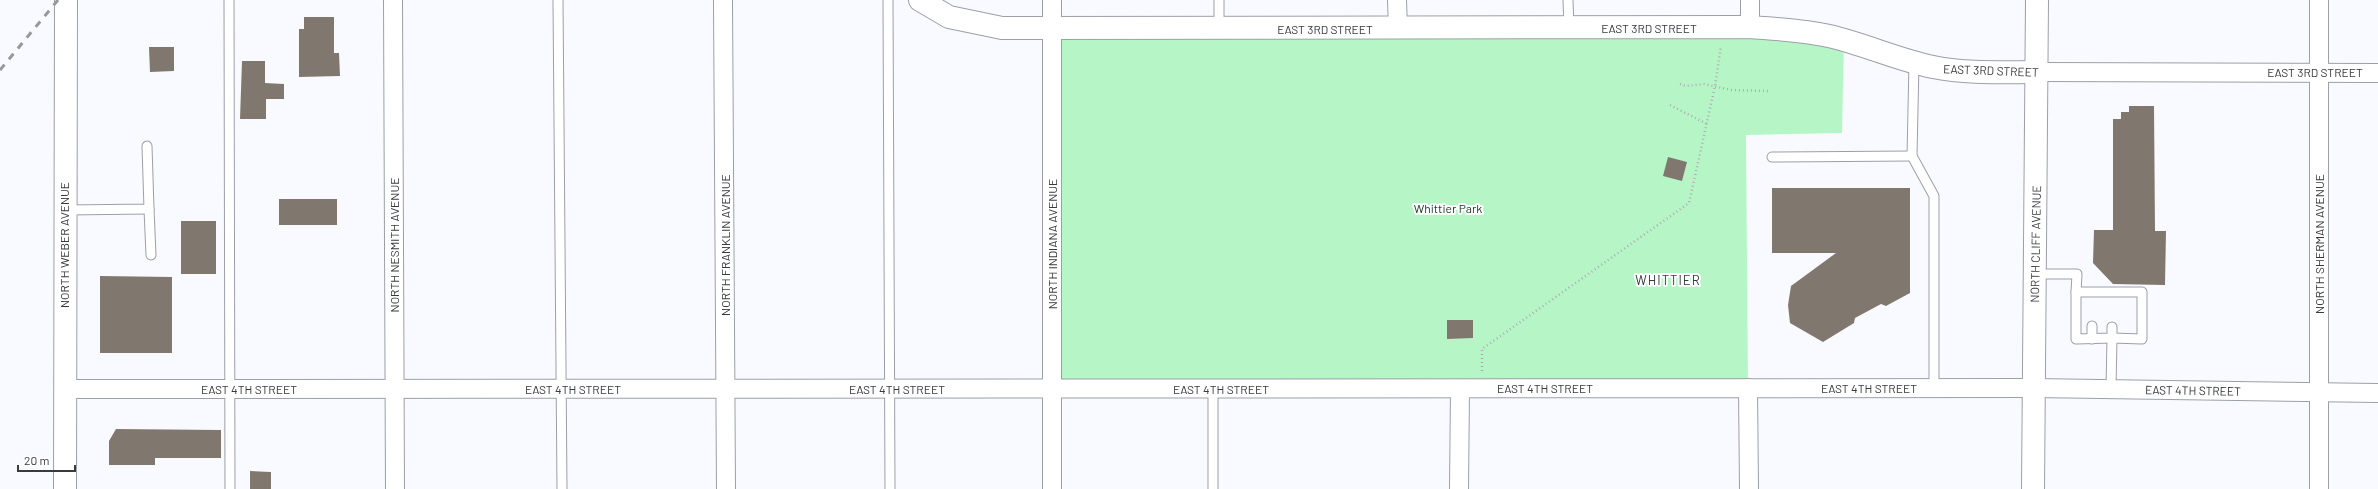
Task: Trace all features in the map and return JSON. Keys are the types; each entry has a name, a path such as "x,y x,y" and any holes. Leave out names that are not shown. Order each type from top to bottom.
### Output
{"street":[{"name":"NORTH WEBER AVENUE","path":"65,489 64,210 66,0"},
{"name":"NORTH NESMITH AVENUE","path":"393,0 395,489"},
{"name":"NORTH FRANKLIN AVENUE","path":"723,0 726,489"},
{"name":"EAST 3RD STREET","path":"920,0 942,13 964,22 1002,28 1398,29 1750,27 1795,30 1828,36 1914,63 1959,70 2037,72 2378,72"},
{"name":"NORTH INDIANA AVENUE","path":"1052,0 1052,489"},
{"path":"1397,0 1398,29"},
{"path":"1750,0 1750,27"},
{"name":"NORTH CLIFF AVENUE","path":"2033,489 2037,0"},
{"name":"NORTH SHERMAN AVENUE","path":"2319,0 2319,489"},
{"path":"1748,388 1748,489"},
{"name":"EAST 4TH STREET","path":"64,389 2033,388 2378,393"},
{"path":"1459,489 1460,389"}],"lane":[{"path":"229,0 230,489"},
{"path":"558,0 562,489"},
{"path":"888,0 890,489"},
{"path":"1219,0 1219,29"},
{"path":"1568,0 1569,28"},
{"path":"1914,63 1912,156 1934,196 1934,388"},
{"path":"147,146 151,256"},
{"path":"1772,157 1912,156"},
{"path":"64,210 149,209"},
{"path":"2034,274 2077,274 2076,292 2076,339 2142,339 2142,292 2112,297 2092,296 2076,292"},
{"path":"2092,326 2092,339"},
{"path":"2111,389 2112,327"},
{"path":"1213,389 1213,489"}],"path":[{"path":"1482,389 1482,349 1689,203 1715,86 1721,28"},
{"path":"1680,84 1686,86 1704,84 1731,90 1769,91"},
{"path":"1670,105 1707,124"}],"green space":[{"name":"Whittier Park","path":"1750,27 1844,40 1842,133 1746,135 1748,388 1052,389 1052,29"}],"building":[{"path":"304,17 334,17 334,53 339,53 340,76 299,77 299,29 304,29"},
{"path":"149,47 174,47 174,71 150,72"},
{"path":"242,61 265,61 265,83 284,84 284,99 266,99 266,119 240,119"},
{"path":"2129,106 2154,106 2155,231 2166,231 2165,285 2113,284 2093,263 2094,230 2113,230 2113,119 2121,119 2121,112 2129,112"},
{"path":"1668,157 1687,162 1682,181 1663,176"},
{"path":"1772,188 1910,188 1910,293 1886,306 1881,304 1855,318 1854,323 1823,342 1790,323 1788,305 1791,286 1836,253 1772,253"},
{"path":"279,199 337,199 337,225 279,225"},
{"path":"181,221 216,221 216,274 181,274"},
{"path":"100,276 172,277 172,353 100,353"},
{"path":"1447,320 1473,320 1473,338 1447,339"},
{"path":"116,429 221,430 221,458 155,458 155,465 109,465 109,441"},
{"path":"250,471 271,472 271,489 250,489"}],"railway":[{"path":"0,70 58,0"}],"district":[{"name":"WHITTIER","path":"1668,280"}]}
